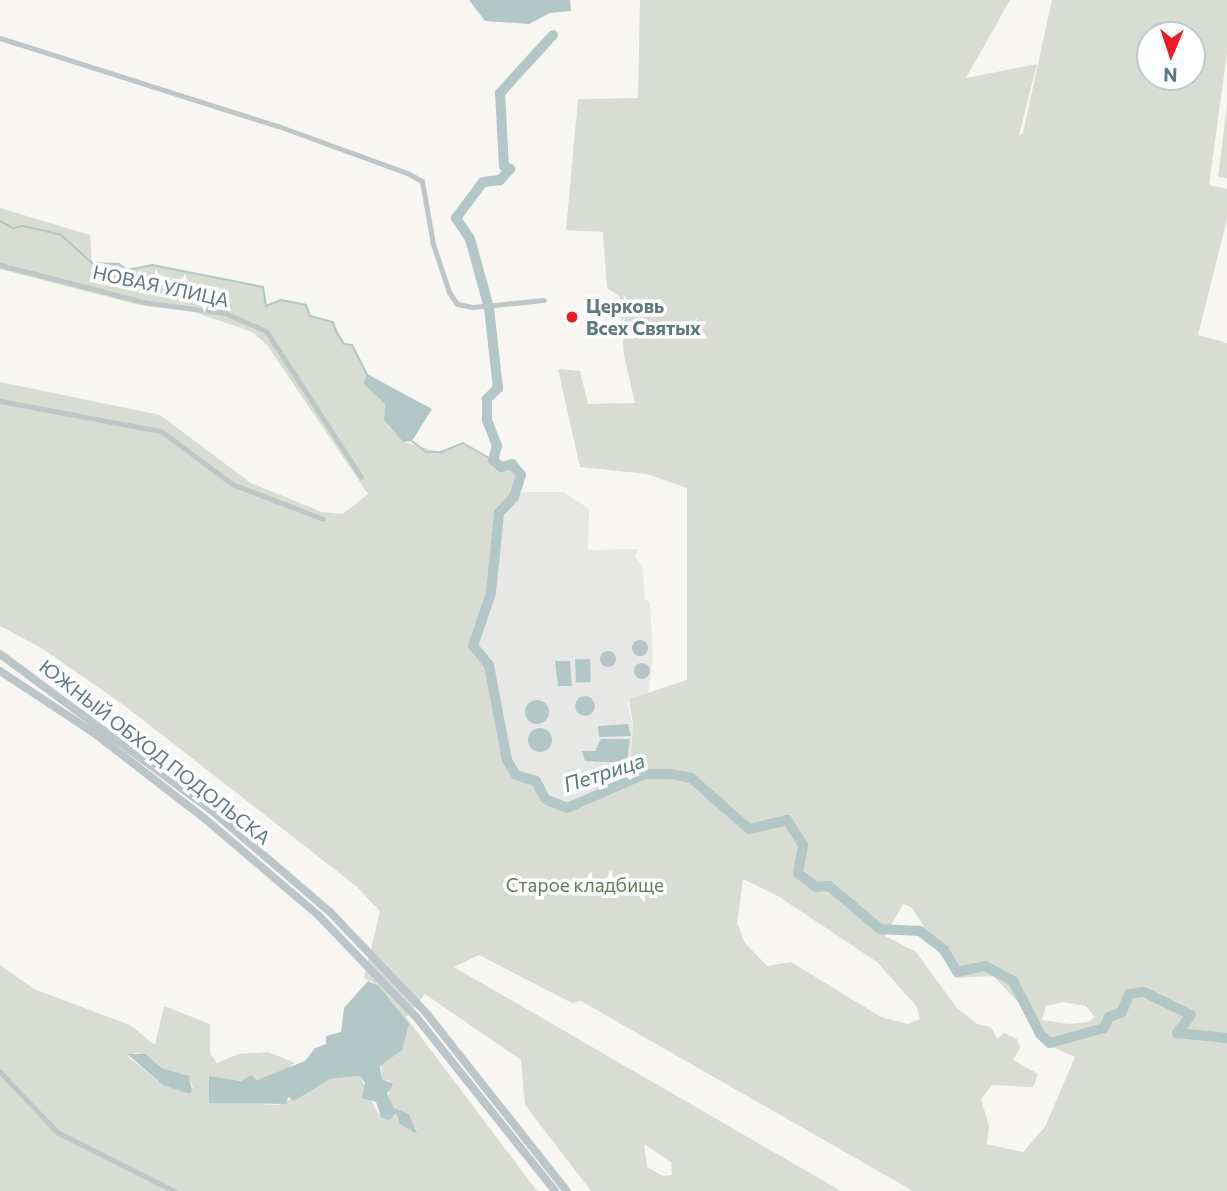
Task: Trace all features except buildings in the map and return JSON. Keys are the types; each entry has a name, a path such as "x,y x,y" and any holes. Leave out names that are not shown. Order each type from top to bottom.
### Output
{"main road":[{"name":"ЮЖНЫЙ ОБХОД ПОДОЛЬСКА","path":"0,654 211,810 330,912 427,1014 567,1191"},
{"name":"ЮЖНЫЙ ОБХОД ПОДОЛЬСКА","path":"0,671 94,733 204,818 318,915 417,1018 555,1191"}],"street":[{"path":"0,38 278,126 415,177 422,181 433,244 449,292 457,304 473,307 544,300"},
{"name":"НОВАЯ УЛИЦА","path":"0,265 148,303 225,313 266,331 361,477"},
{"path":"0,401 161,431 232,484 323,519"},
{"path":"0,1072 57,1132 174,1191"}],"shaded area":[{"path":"469,0 570,0 571,11 550,13 529,24 485,21"},
{"path":"367,374 432,409 412,441 403,442 384,420 385,404 363,383"},
{"path":"522,492 564,492 589,509 588,550 638,549 635,557 642,566 645,599 650,603 653,657 648,694 629,699 628,707 633,725 629,782 567,808 545,799 536,781 516,775 507,760 489,665 473,646 491,593 499,513"},
{"path":"640,640 648,648 640,656 632,648"},
{"path":"608,651 614,653 614,665 608,667 602,665 600,659 602,653"},
{"path":"590,659 591,682 576,683 575,660"},
{"path":"555,661 570,661 572,686 558,686"},
{"path":"642,663 648,665 648,677 642,679 636,677 634,671 636,665"},
{"path":"585,696 592,699 595,706 592,713 585,716 578,713 575,706 578,699"},
{"path":"537,700 548,707 549,712 542,723 537,724 526,717 525,712 532,701"},
{"path":"628,724 631,736 599,737 598,726"},
{"path":"540,728 551,735 552,740 545,751 540,752 529,745 528,740 535,729"},
{"path":"601,739 630,739 627,763 585,761 582,751 595,751"},
{"path":"368,981 379,986 409,1024 402,1050 380,1066 382,1079 393,1084 387,1094 394,1108 409,1114 417,1134 400,1124 396,1113 389,1120 381,1117 376,1102 362,1098 365,1083 360,1076 330,1079 294,1101 288,1097 286,1104 209,1103 209,1076 241,1081 251,1075 257,1080 305,1061 315,1048 326,1044 326,1036 341,1032 344,1008"},
{"path":"127,1054 146,1054 162,1068 189,1076 192,1090 190,1094 163,1085"}],"green space":[{"name":"Старое кладбище","path":"640,0 1010,0 966,78 1037,64 1019,135 1023,133 1052,0 1227,0 1227,53 1209,185 1227,189 1227,219 1198,335 1227,343 1227,1191 913,1191 581,1001 572,1003 479,955 454,967 841,1191 591,1191 525,1105 521,1060 425,994 406,1017 537,1191 0,1191 0,965 34,989 130,1025 155,1045 164,1006 210,1024 210,1054 217,1063 238,1054 268,1052 295,1063 279,1075 257,1080 251,1075 244,1081 214,1078 218,1102 279,1105 330,1079 360,1076 378,1114 396,1113 398,1120 418,1130 409,1122 408,1114 394,1108 388,1098 390,1081 382,1079 381,1062 394,1053 402,1038 373,982 364,978 380,911 356,886 125,706 43,649 0,626 0,382 160,415 251,483 322,512 343,514 368,494 267,345 252,332 188,310 139,305 0,269 0,208 90,235 92,263 119,264 128,270 152,265 216,277 263,287 267,306 281,300 306,305 310,316 333,322 344,343 352,345 367,374 363,383 385,404 384,420 403,442 440,452 463,443 501,467 512,464 521,475 514,497 499,513 491,593 473,646 489,665 507,761 516,775 536,781 546,799 567,808 590,801 629,782 633,725 629,699 687,680 687,488 647,474 580,467 558,369 580,371 588,404 635,403 624,356 620,297 607,288 603,232 566,230 578,99 638,98","holes":["743,879 778,896 877,962 917,1007 920,1019 908,1024 881,1017 791,962 767,966 745,943 737,923","903,904 911,907 958,978 993,976 1022,1006 1041,1042 1075,1057 1045,1127 1023,1152 987,1144 989,1126 981,1099 992,1085 1033,1087 1038,1074 1013,1060 1020,1048 1017,1039 1004,1033 997,1039 991,1027 977,1024 957,1008 916,952 885,936","1063,1002 1086,1006 1095,1017 1088,1022 1069,1024 1042,1020 1046,1006","135,1053 148,1055 162,1068 189,1076 193,1088 159,1082 127,1056","644,1144 671,1162 672,1175 663,1176 647,1167"]},
{"path":"1227,105 1227,178 1218,177"}],"waterway":[{"name":"Петрица","path":"553,35 500,93 504,166 510,169 500,180 483,182 456,218 470,239 489,308 498,388 487,399 487,420 497,446 493,460 501,467 512,464 521,475 514,497 499,513 491,593 473,646 489,665 507,760 516,775 536,781 545,799 567,808 645,774 671,774 691,778 749,829 787,820 803,845 798,873 816,887 829,886 880,929 920,931 944,950 957,972 985,966 1013,981 1040,1034 1050,1043 1104,1028 1109,1017 1122,1012 1129,994 1144,992 1191,1015 1177,1033 1227,1038"},
{"path":"0,221 13,228 23,226 61,235 92,263 119,264 127,270 152,265 263,287 266,306 281,300 306,305 310,316 333,322 344,344 352,345 367,374"},
{"path":"412,441 426,452 441,452 463,443 493,460"}],"place":[{"name":"Церковь Всех Святых","path":"572,317"}]}
